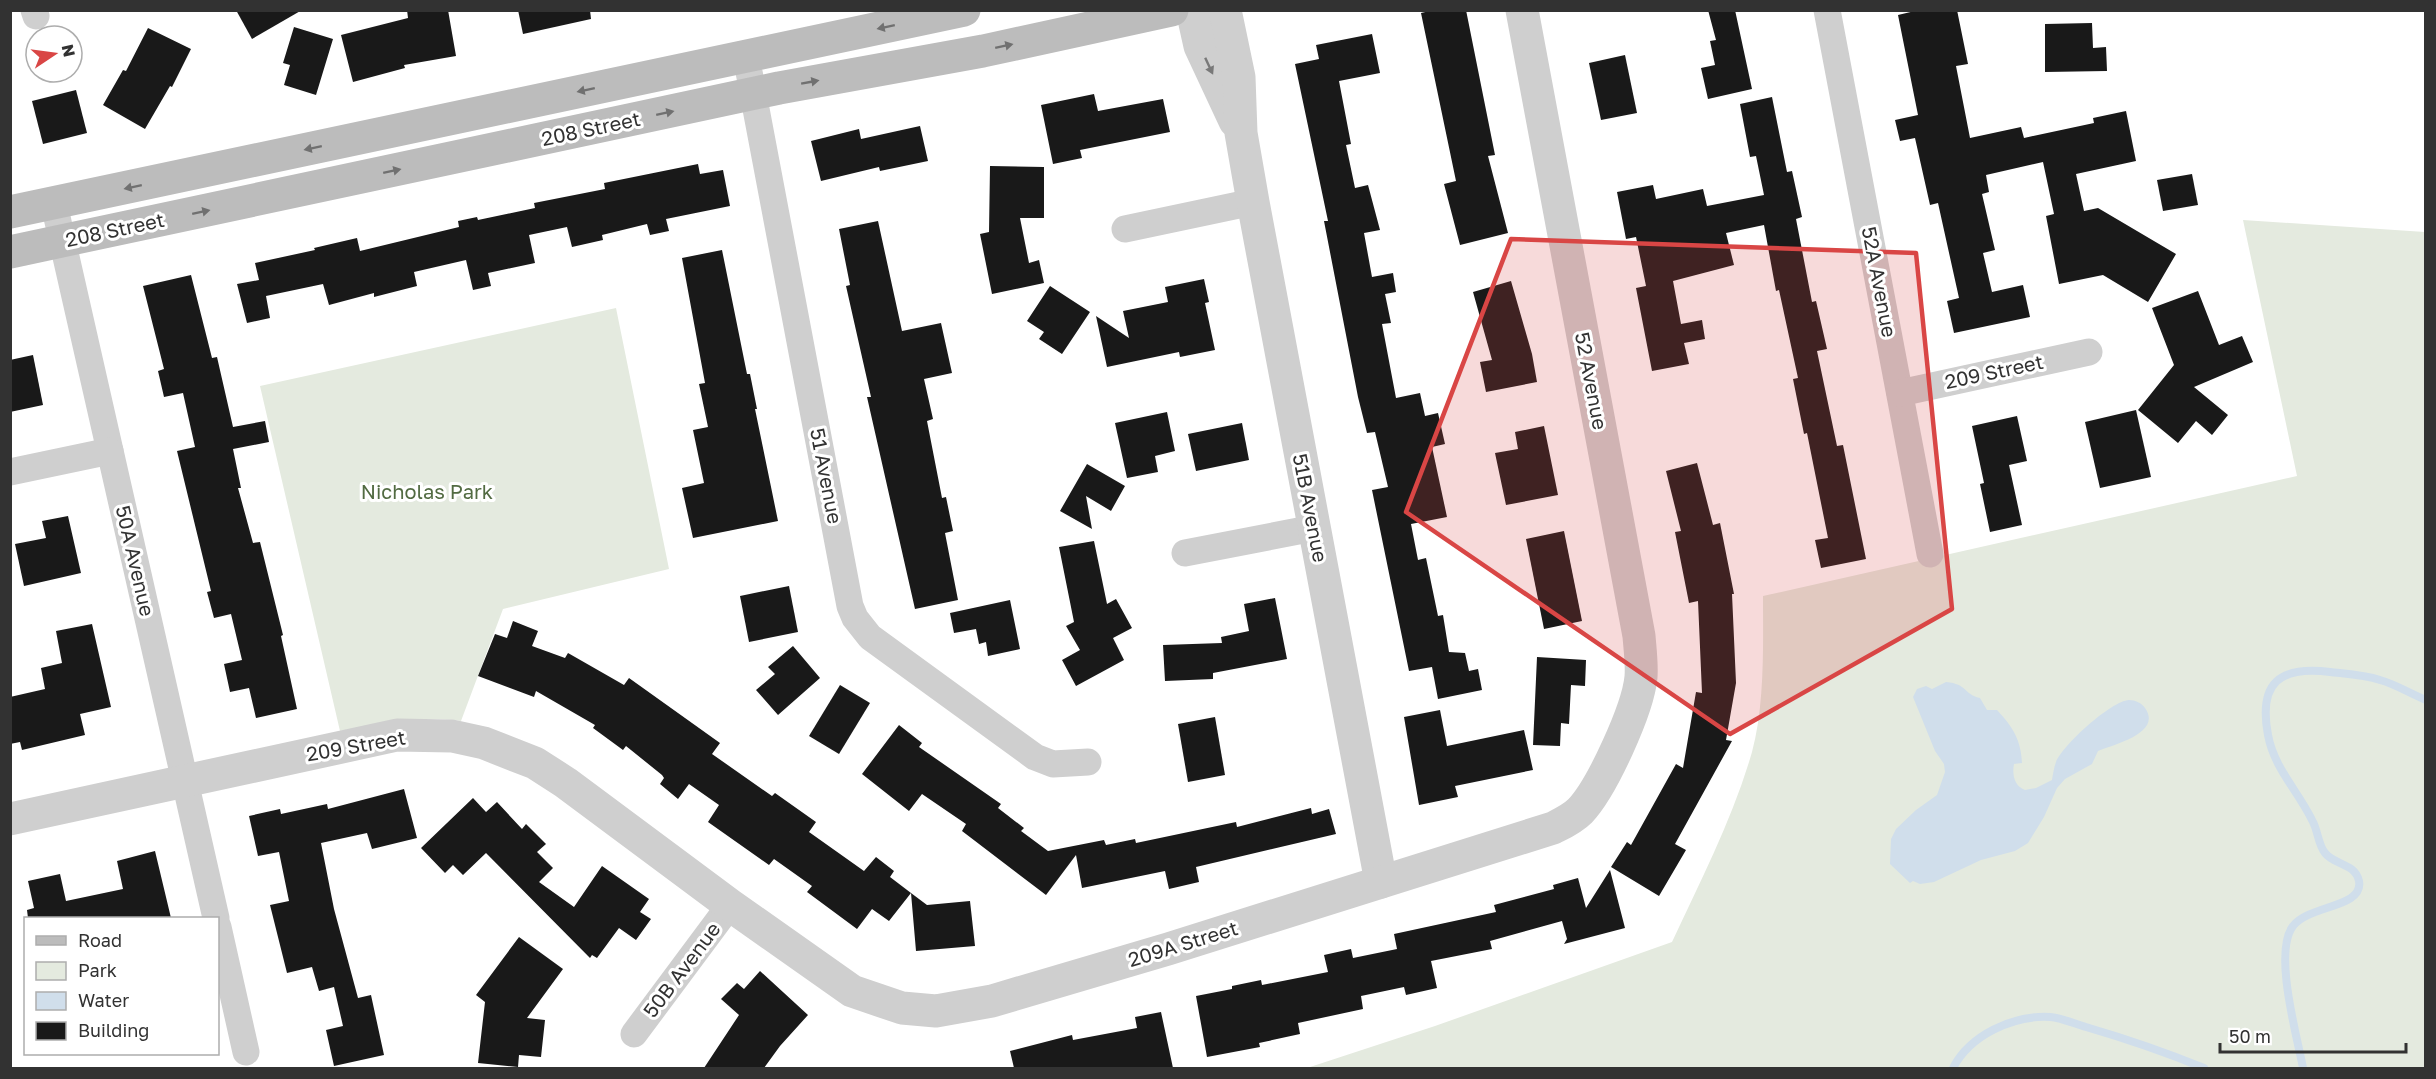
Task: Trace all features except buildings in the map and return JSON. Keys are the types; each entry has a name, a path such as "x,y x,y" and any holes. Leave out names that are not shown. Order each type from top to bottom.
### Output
{"main road":[{"name":"208 Street","path":"10,212 964,10"},
{"name":"208 Street","path":"10,252 753,94 982,51 1172,10"}],"street":[{"name":"51B Avenue","path":"1192,10 1200,46 1241,133"},
{"name":"51B Avenue","path":"1225,10 1239,77 1241,133 1253,202 1381,882"},
{"name":"52 Avenue","path":"1522,10 1639,636 1641,678 1636,700 1617,749"},
{"name":"52A Avenue","path":"1827,10 1930,554"},
{"name":"51 Avenue","path":"746,56 850,606 855,618 870,638 1035,757 1053,764 1088,762"},
{"path":"1125,229 1253,202"},
{"name":"50A Avenue","path":"54,204 216,917"},
{"name":"209 Street","path":"1900,393 2089,352"},
{"path":"10,472 110,451"},
{"path":"1185,552 1314,528"},
{"name":"209 Street","path":"10,819 397,735 452,736 484,743 535,763 566,783 730,906"},
{"name":"209A Street","path":"730,906 852,991 902,1008 936,1011 992,1001 1553,828 1581,810 1617,749"},
{"name":"50B Avenue","path":"634,1034 730,906"},
{"path":"219,931 246,1052"}],"highlighted area":[{"path":"1511,239 1916,253 1952,609 1730,734 1406,512"}],"green space":[{"path":"2243,220 2425,232 2425,1068 1307,1068 1435,1026 1672,942 1726,825 1752,752 1761,694 1763,596 2297,476"},
{"name":"Nicholas Park","path":"616,308 669,569 503,609 461,721 415,720 340,731 260,386"}],"water":[{"path":"1946,682 1958,685 1980,698 1987,710 1997,710 2008,722 2018,741 2022,763 2014,764 2013,772 2018,786 2025,790 2036,788 2052,780 2060,754 2088,725 2121,702 2131,700 2138,702 2145,708 2149,717 2142,731 2134,737 2098,751 2092,764 2065,779 2057,788 2044,817 2028,843 2015,851 1981,860 1934,882 1920,884 1913,881 1910,883 1890,864 1891,839 1896,829 1916,810 1937,795 1945,772 1944,764 1935,751 1913,697 1917,689 1926,686 1932,689"}],"waterway":[{"path":"2303,1068 2288,995 2285,955 2287,938 2293,926 2300,919 2344,902 2353,896 2358,890 2359,881 2357,875 2349,867 2329,857 2323,850 2312,820 2275,758 2268,735 2266,717 2266,702 2270,690 2276,681 2286,675 2313,671 2374,678 2426,700"},
{"path":"1953,1068 1970,1046 1994,1029 2022,1019 2036,1017 2064,1020 2131,1041 2204,1068"}]}
